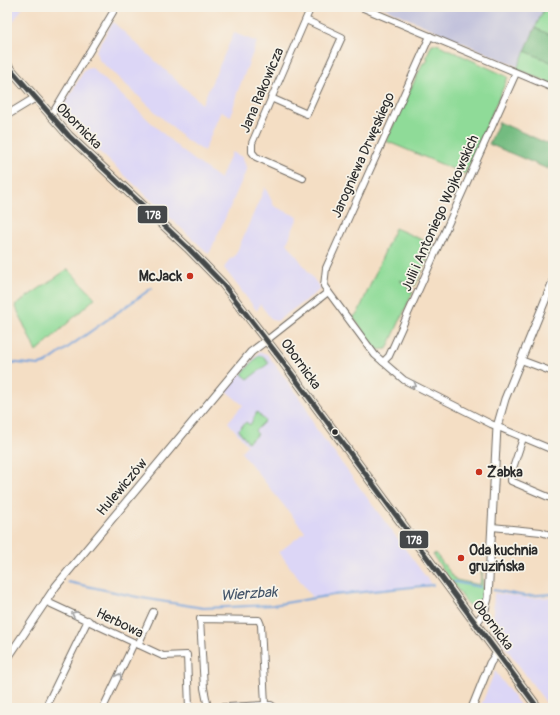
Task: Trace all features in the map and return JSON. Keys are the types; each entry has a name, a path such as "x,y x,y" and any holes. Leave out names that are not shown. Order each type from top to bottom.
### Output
{"main road":[{"name":"Obornicka","path":"7,66 51,116 92,158 206,265 223,284 267,340 538,708"}],"street":[{"path":"51,116 116,7"},
{"name":"Jana Rakowicza","path":"303,178 256,157 252,152 252,143 311,7"},
{"path":"361,7 553,88"},
{"path":"272,98 307,114 342,37 306,20"},
{"name":"Jarogniewa Drwęskiego","path":"326,289 326,268 430,36"},
{"name":"Julii i Antoniego Wojkowskich","path":"383,362 389,356 516,73"},
{"path":"7,114 35,98"},
{"path":"476,623 482,616 487,606 497,427 505,399 553,281"},
{"path":"267,340 290,322 326,289 375,355 410,384 497,427 553,450"},
{"name":"Hulewiczów","path":"7,659 45,601 251,352 267,340"},
{"path":"521,360 553,372"},
{"path":"523,438 512,471 511,481 553,499"},
{"path":"492,527 541,532 553,536"},
{"name":"Herbowa","path":"45,601 163,656 187,655 189,708"},
{"path":"103,708 153,612"},
{"path":"265,705 261,624 259,620 200,619 204,688 209,708 265,705 271,705 276,708"},
{"path":"48,702 88,620"},
{"path":"472,708 490,663 497,653"}],"shaded area":[{"path":"7,7 23,7 7,31"},
{"path":"378,7 545,7 518,67 384,8"},
{"path":"113,22 202,104 234,33 257,42 237,93 231,116 221,111 204,151 186,140 98,59 96,51"},
{"path":"92,68 181,150 220,179 232,152 242,157 247,169 209,254 59,114 85,69"},
{"path":"265,187 274,206 298,217 287,243 321,289 277,321 272,320 260,304 257,311 224,268 229,260 235,256"},
{"path":"259,352 267,354 306,407 315,427 431,584 312,597 279,552 305,532 241,452 247,445 228,422 243,405 226,391"},
{"path":"494,593 528,598 553,597 553,708 550,708 492,629"},
{"path":"495,671 522,708 480,708"}],"green space":[{"path":"545,7 553,9 553,36 535,28"},
{"path":"535,28 553,36 553,63 525,51"},
{"path":"432,44 437,44 508,77 465,174 386,141 423,63 426,63 428,58 426,57"},
{"path":"525,51 553,63 553,84 517,69"},
{"path":"499,122 553,146 553,153 548,169 489,144"},
{"path":"395,228 434,245 415,286 400,280 408,285 409,290 413,292 387,349 377,350 353,317 358,313"},
{"path":"68,269 95,298 36,352 15,305"},
{"path":"258,356 263,356 269,363 248,379 242,374"},
{"path":"257,412 265,421 255,431 258,434 248,442 238,430 246,422 250,425"},
{"path":"435,553 456,580 480,585 482,567 483,599 479,610 475,610 470,607 434,557 433,555"}],"waterway":[{"path":"7,362 39,365 46,363 152,288"},
{"name":"Wierzbak","path":"68,582 142,598 203,608 273,605 333,595 433,585"},
{"name":"Wierzbak","path":"454,582 480,587"},
{"name":"Wierzbak","path":"493,590 525,596 553,594"}],"transit line":[{"name":"178","path":"7,65 69,136 188,248 223,284 280,358 538,708"}],"place":[{"name":"McJack","path":"190,276"},
{"name":"Żabka","path":"479,472"},
{"name":"Oda kuchnia gruzińska","path":"461,558"}]}
